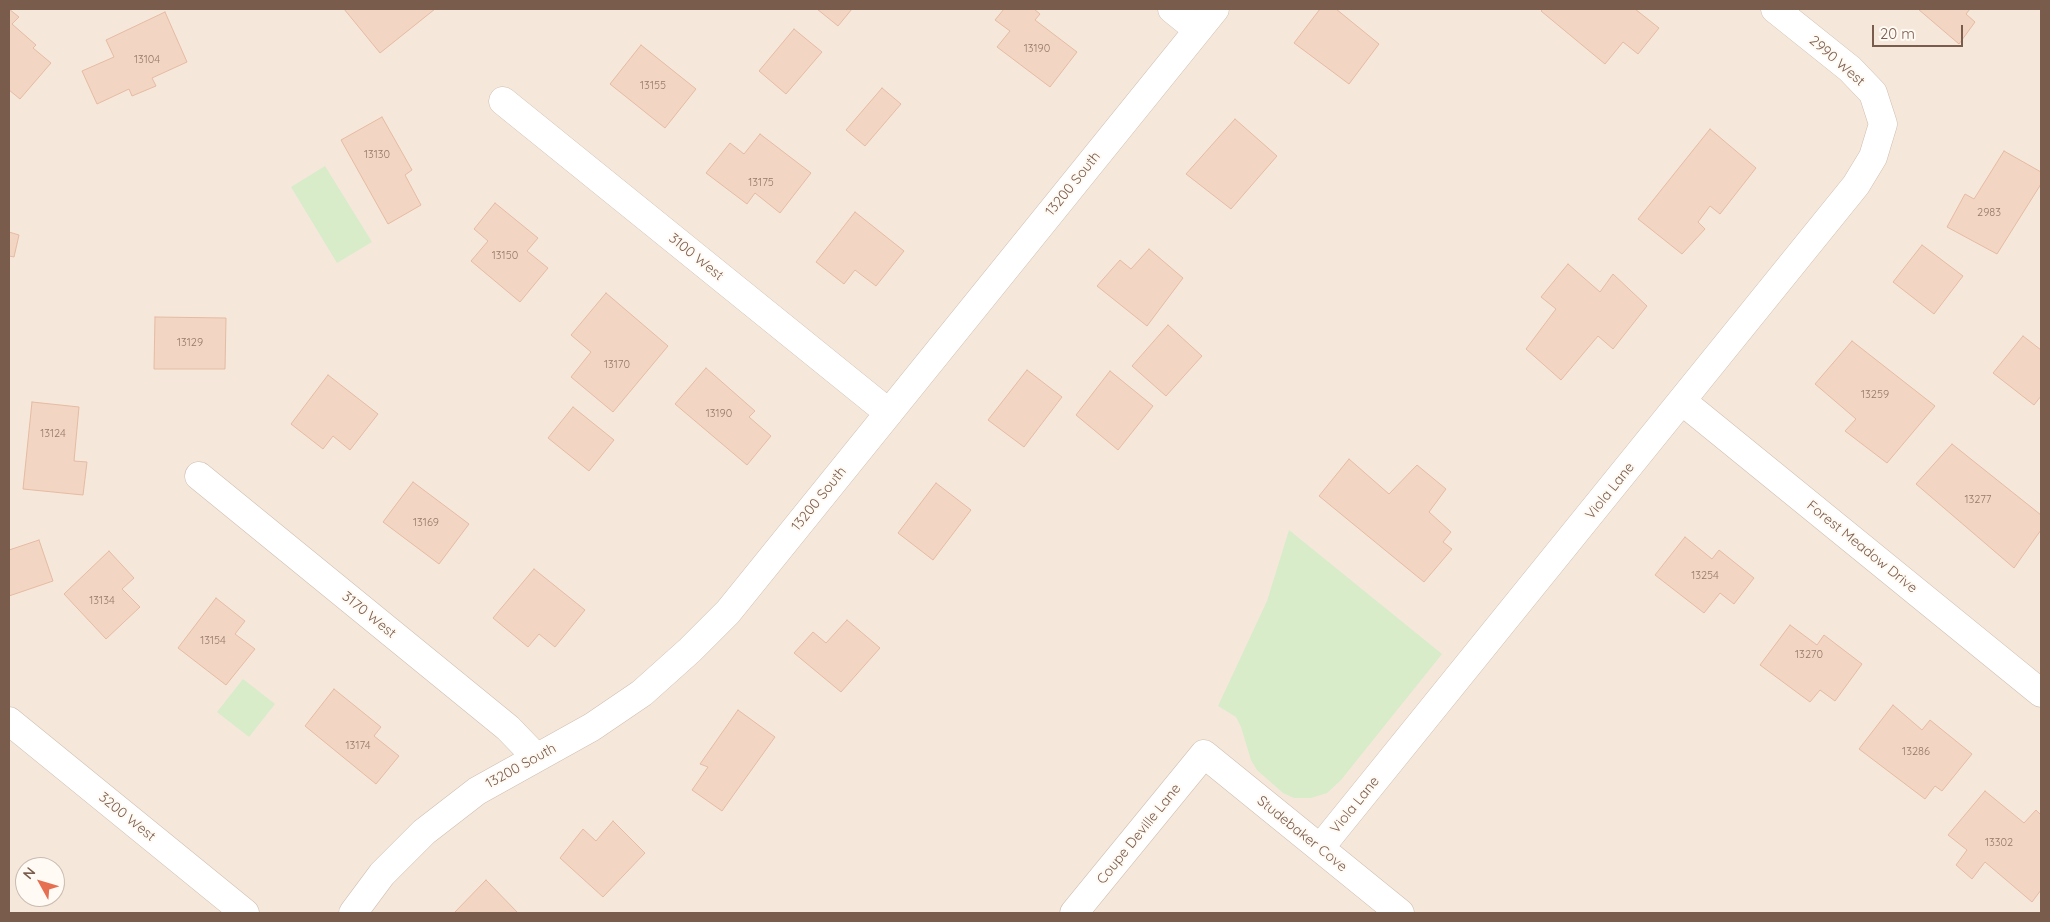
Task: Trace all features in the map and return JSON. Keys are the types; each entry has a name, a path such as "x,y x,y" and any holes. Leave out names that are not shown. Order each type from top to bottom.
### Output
{"street":[{"path":"1172,9 1198,30"},
{"name":"13200 South","path":"353,913 382,874 424,832 477,791 592,727 642,693 690,650 728,612 1215,9"},
{"name":"2990 West","path":"1775,9 1850,68 1873,93 1884,124"},
{"name":"3100 West","path":"503,101 888,413"},
{"name":"Viola Lane","path":"1320,848 1856,185 1873,157 1884,124"},
{"name":"Forest Meadow Drive","path":"1682,401 2041,693"},
{"name":"3170 West","path":"199,476 508,728 536,757"},
{"name":"3200 West","path":"9,721 245,913"},
{"name":"Studebaker Cove","path":"1204,754 1400,913"},
{"name":"Coupe Deville Lane","path":"1074,913 1204,754"}],"shaded area":[{"path":"9,9 2041,9 2041,913 9,913"}],"green space":[{"path":"325,166 372,242 337,263 291,187"},
{"path":"1289,530 1442,654 1341,780 1327,793 1311,798 1294,798 1283,793 1257,770 1251,760 1236,717 1218,706 1267,601"},
{"path":"243,679 275,704 249,737 217,712"}],"building":[{"path":"9,9 19,17 12,24 36,45 33,48 51,63 20,99 9,90"},
{"path":"344,9 435,9 380,53"},
{"path":"817,9 852,9 838,26"},
{"path":"1004,9 1034,9 1040,14 1035,20 1077,52 1050,87 997,47 1010,31 995,20"},
{"path":"1320,9 1336,9 1379,44 1349,84 1294,43"},
{"path":"1543,9 1635,9 1659,28 1638,54 1623,42 1605,64 1541,11"},
{"path":"1918,9 1970,9 1966,14 1975,22 1959,44"},
{"path":"165,12 187,62 152,78 156,86 132,96 129,89 97,104 82,71 114,57 106,40"},
{"path":"794,29 822,52 786,94 759,71"},
{"path":"641,45 696,89 665,128 610,84"},
{"path":"882,88 901,104 865,146 846,130"},
{"path":"382,117 412,170 405,175 421,205 388,224 341,140"},
{"path":"1235,119 1277,156 1231,209 1186,174"},
{"path":"1710,129 1756,168 1720,214 1710,206 1698,222 1705,229 1682,254 1638,219"},
{"path":"760,134 811,173 780,213 755,193 747,204 706,173 730,143 744,154"},
{"path":"2004,151 2041,172 2041,184 1997,254 1947,227 1965,194 1974,199"},
{"path":"495,203 538,238 527,251 548,268 520,302 471,261 488,241 474,229"},
{"path":"855,212 904,251 876,286 855,270 844,284 816,262"},
{"path":"9,232 19,235 14,257 9,256"},
{"path":"1922,245 1963,276 1934,314 1893,282"},
{"path":"1149,249 1183,278 1147,326 1097,286 1120,260 1131,269"},
{"path":"1568,264 1600,292 1613,274 1647,306 1613,349 1598,336 1561,380 1526,349 1556,309 1541,297"},
{"path":"606,293 668,346 613,412 571,377 591,352 571,335"},
{"path":"155,317 226,318 225,369 154,369"},
{"path":"1168,325 1202,356 1166,396 1132,366"},
{"path":"2023,336 2041,350 2041,396 2034,405 1993,373"},
{"path":"1852,341 1935,406 1887,463 1845,431 1856,419 1815,384"},
{"path":"706,368 755,411 749,417 771,436 747,465 675,404"},
{"path":"1027,370 1062,397 1024,447 988,420"},
{"path":"1110,371 1153,406 1118,450 1076,415"},
{"path":"328,375 378,414 350,450 333,436 323,449 291,424"},
{"path":"32,402 79,407 74,461 87,462 83,495 23,489"},
{"path":"573,407 614,440 589,471 548,438"},
{"path":"1952,444 2041,515 2041,530 2014,568 1916,484"},
{"path":"1349,459 1389,494 1417,465 1446,489 1429,512 1451,532 1443,542 1452,549 1424,582 1319,496"},
{"path":"413,482 469,524 439,564 383,522"},
{"path":"936,483 971,510 933,560 898,533"},
{"path":"1685,537 1712,559 1719,550 1754,578 1734,604 1720,593 1704,613 1655,575"},
{"path":"39,540 53,581 9,596 9,550"},
{"path":"109,551 134,578 122,589 140,607 106,639 64,594"},
{"path":"534,569 585,610 555,647 539,634 528,647 493,618"},
{"path":"216,598 245,621 235,634 255,649 226,685 178,648"},
{"path":"847,620 880,648 841,692 794,653 813,632 826,643"},
{"path":"1790,625 1817,645 1824,635 1862,664 1835,701 1820,690 1810,702 1760,665"},
{"path":"334,689 381,727 374,736 399,756 376,784 305,726"},
{"path":"1893,705 1922,730 1930,720 1972,754 1942,791 1935,786 1925,799 1859,749"},
{"path":"738,710 775,737 722,811 692,790 708,767 700,764"},
{"path":"1985,791 2024,823 2036,810 2041,815 2041,890 2032,902 1985,862 1972,879 1956,865 1967,850 1948,835"},
{"path":"613,821 645,853 603,897 560,858 583,829 596,841"},
{"path":"486,880 518,913 455,912"}]}
